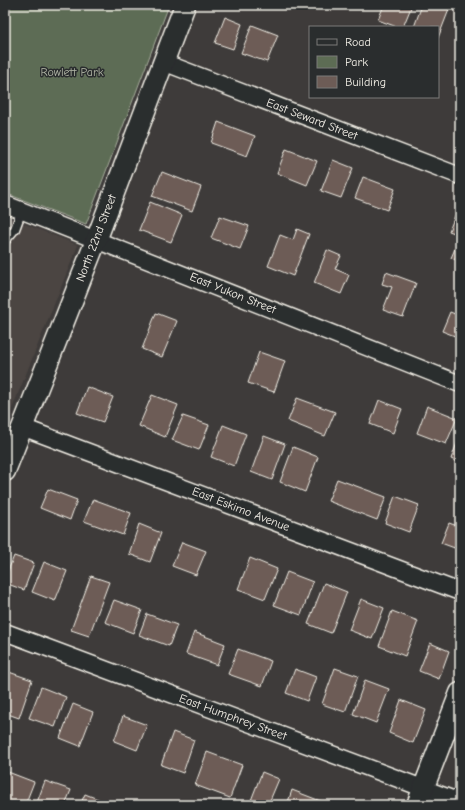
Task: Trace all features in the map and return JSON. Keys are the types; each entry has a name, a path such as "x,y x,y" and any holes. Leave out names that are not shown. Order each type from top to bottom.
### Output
{"street":[{"name":"North 22nd Street","path":"5,471 9,450 22,427 97,238 185,5"},
{"name":"East Seward Street","path":"163,62 460,176"},
{"name":"East Yukon Street","path":"5,204 97,238 460,384"},
{"name":"East Eskimo Avenue","path":"22,427 460,592"},
{"name":"East Humphrey Street","path":"5,632 421,797 460,802"},
{"path":"421,797 460,693"}],"lane":[{"path":"5,241 15,229 22,210"}],"shaded area":[{"path":"5,216 78,245 5,426"}],"green space":[{"name":"Rowlett Park","path":"5,5 169,5 86,224 5,193"}],"building":[{"path":"384,5 412,5 403,26 394,26 378,20"},
{"path":"422,5 450,7 439,35 439,26 414,26"},
{"path":"225,17 242,24 233,49 215,43"},
{"path":"252,25 278,35 267,62 241,53"},
{"path":"218,122 255,136 247,156 211,143"},
{"path":"286,149 317,161 307,185 277,173"},
{"path":"333,160 353,168 341,198 321,191"},
{"path":"162,172 201,187 192,211 152,196"},
{"path":"363,177 395,189 387,210 355,198"},
{"path":"150,202 182,215 171,242 139,230"},
{"path":"458,208 460,209 460,235 449,231"},
{"path":"220,216 249,226 240,249 211,238"},
{"path":"297,229 309,234 293,276 268,266 280,235 293,240"},
{"path":"460,237 460,261 451,258"},
{"path":"327,250 341,256 335,269 349,275 341,294 314,283"},
{"path":"386,272 416,283 403,317 383,310 392,287 382,284"},
{"path":"450,312 460,316 460,338 442,331"},
{"path":"156,313 177,321 162,357 142,349"},
{"path":"259,352 285,361 274,392 248,383"},
{"path":"87,387 113,397 103,422 77,413"},
{"path":"152,395 178,405 165,437 139,426"},
{"path":"297,398 335,412 325,436 288,421"},
{"path":"379,400 402,409 393,433 370,424"},
{"path":"427,406 457,418 446,444 417,433"},
{"path":"183,416 209,425 199,450 172,440"},
{"path":"223,425 246,434 234,466 211,457"},
{"path":"460,435 460,463 451,459"},
{"path":"264,436 285,444 272,480 251,472"},
{"path":"293,447 318,457 305,492 280,482"},
{"path":"337,479 386,497 377,520 328,501"},
{"path":"48,489 77,500 70,520 40,508"},
{"path":"395,496 419,505 409,532 385,523"},
{"path":"93,499 131,513 123,535 84,521"},
{"path":"449,523 460,527 460,550 441,543"},
{"path":"139,524 161,533 150,562 129,554"},
{"path":"182,542 206,551 196,575 172,566"},
{"path":"14,556 34,563 24,590 5,583 5,578"},
{"path":"250,558 277,569 265,599 238,589"},
{"path":"44,562 67,571 55,601 32,592"},
{"path":"287,572 313,582 301,615 274,605"},
{"path":"91,576 109,582 89,636 71,630"},
{"path":"324,583 347,592 331,633 308,624"},
{"path":"361,599 384,608 372,639 349,630"},
{"path":"114,600 142,610 133,633 105,622"},
{"path":"392,611 418,621 405,656 379,646"},
{"path":"147,614 177,625 169,646 139,635"},
{"path":"194,632 225,644 217,665 186,654"},
{"path":"430,643 449,651 439,679 419,671"},
{"path":"238,649 271,661 262,686 228,674"},
{"path":"335,668 358,676 345,712 322,704"},
{"path":"295,669 316,677 307,701 286,693"},
{"path":"6,671 32,680 19,718 5,713"},
{"path":"365,680 389,689 376,723 353,714"},
{"path":"41,687 66,697 55,727 29,718"},
{"path":"401,700 426,710 413,743 389,733"},
{"path":"73,704 93,712 80,746 60,738"},
{"path":"123,716 147,725 137,750 114,741"},
{"path":"173,732 194,740 183,773 161,765"},
{"path":"207,752 242,765 230,798 195,785"},
{"path":"8,772 34,782 25,805 15,803 14,805 5,805 5,780"},
{"path":"262,772 279,779 268,805 250,803"},
{"path":"45,781 71,790 65,805 36,805"},
{"path":"292,790 323,802 322,805 287,805"},
{"path":"85,794 108,803 107,805 80,805"},
{"path":"118,802 126,805 117,805"}]}
